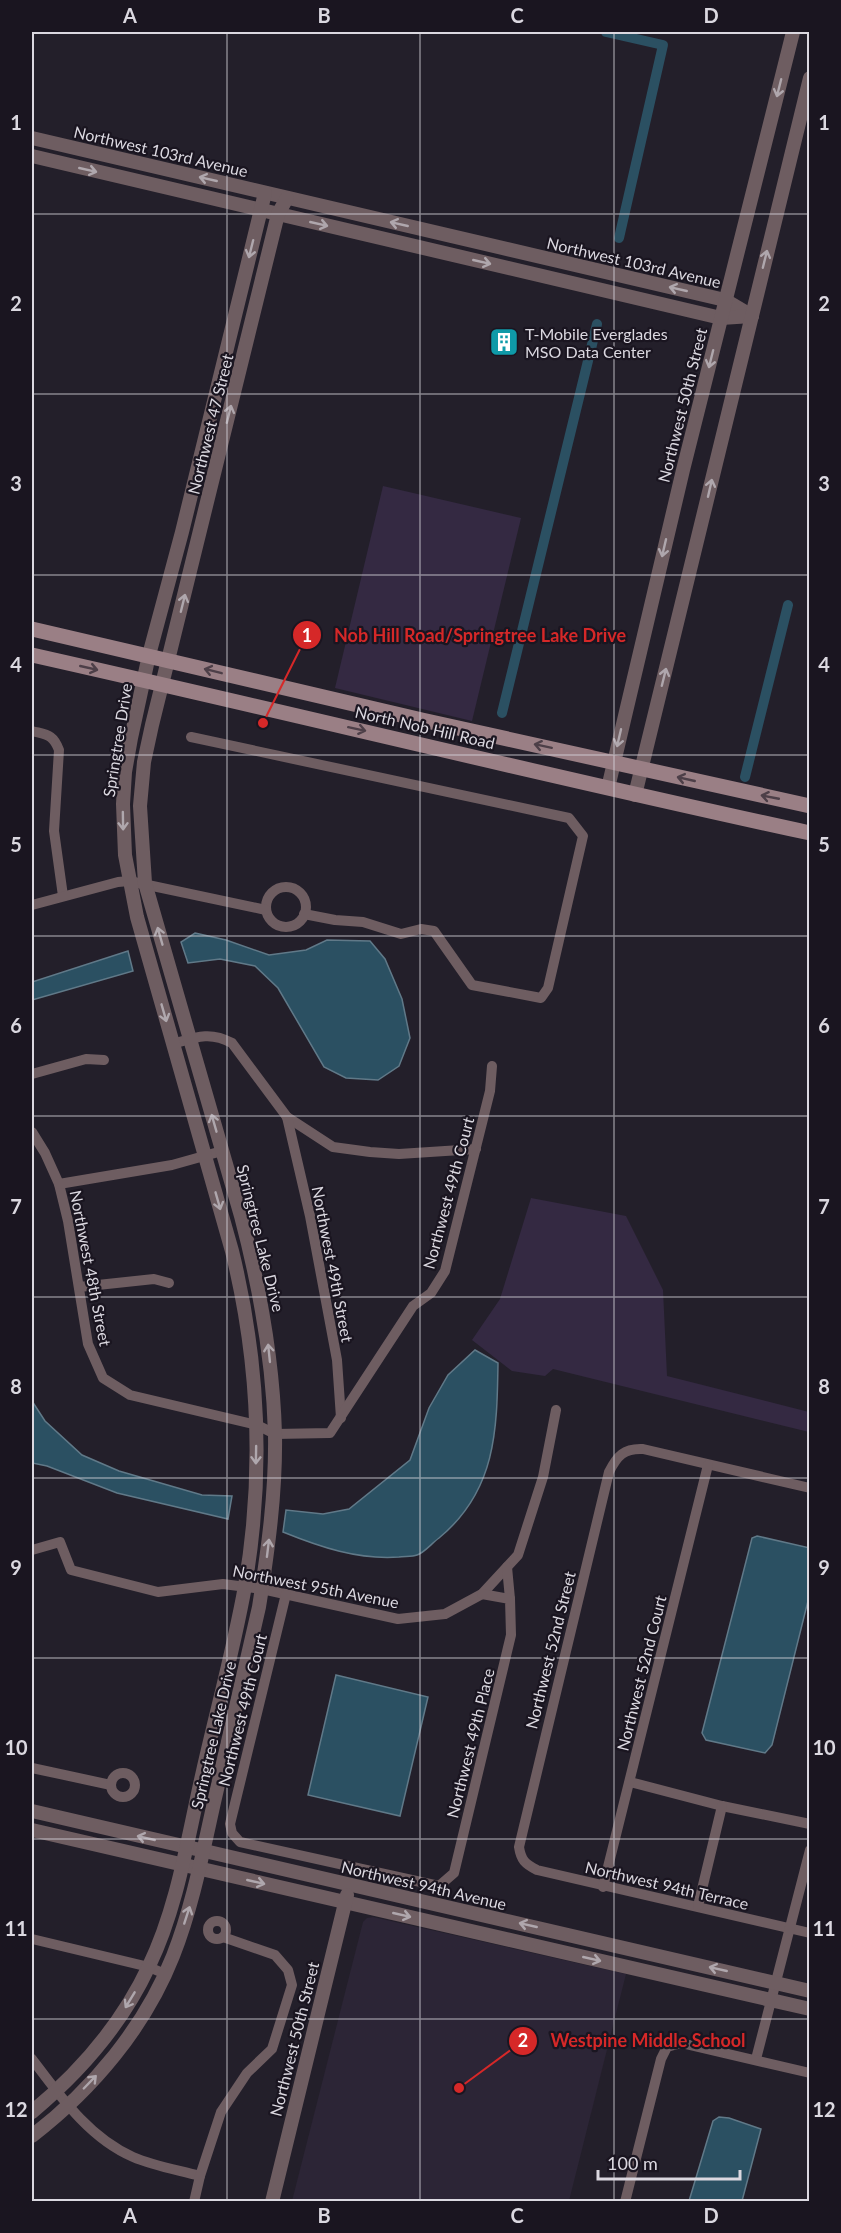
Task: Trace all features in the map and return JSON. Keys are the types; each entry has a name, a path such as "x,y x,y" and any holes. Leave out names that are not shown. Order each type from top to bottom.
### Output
{"main road":[{"name":"North Nob Hill Road","path":"32,629 422,720 810,806"},
{"name":"North Nob Hill Road","path":"32,655 635,795 810,833"}],"street":[{"name":"Northwest 50th Street","path":"608,788 725,300 793,32"},
{"path":"635,795 810,78"},
{"name":"Northwest 103rd Avenue","path":"32,138 725,300 752,316"},
{"path":"32,156 721,318 752,316"},
{"name":"Northwest 47 Street","path":"149,655 182,532 265,193"},
{"name":"Northwest 47 Street","path":"169,660 278,214 287,198"},
{"path":"227,347 245,351"},
{"path":"182,532 200,536"},
{"name":"Springtree Drive","path":"142,937 129,881 122,821 123,789 131,738 149,655"},
{"name":"Springtree Lake Drive","path":"32,2136 68,2105 122,2046 165,1974 189,1908 199,1869 262,1589 272,1510 275,1434 271,1373 260,1295 248,1243 145,884 140,830 141,785 152,725 169,660"},
{"path":"32,731 55,740 59,750 54,831 63,896"},
{"path":"190,738 569,818 583,836 548,988 542,998 472,985 435,931 421,929 401,934 363,922 334,920 304,914"},
{"path":"32,905 129,881 266,910"},
{"path":"281,887 294,888 304,897 306,903 304,914 294,925 281,927 270,920 266,910 266,900 269,894 281,887"},
{"name":"Springtree Lake Drive","path":"32,2112 57,2092 105,2038 149,1967 164,1928 186,1847 245,1586 253,1522 257,1425 252,1362 243,1298 232,1251 142,937"},
{"path":"173,1044 204,1036 219,1036 232,1043 287,1117 333,1147 399,1154 476,1149"},
{"path":"32,1074 86,1059 104,1060"},
{"name":"Northwest 49th Court","path":"103,1378 130,1395 257,1425 275,1434 330,1433 413,1306 431,1293 445,1271 490,1091 492,1066"},
{"name":"Northwest 49th Street","path":"287,1117 310,1215 337,1360 341,1418"},
{"name":"Northwest 48th Street","path":"32,1132 45,1153 59,1184 88,1344 103,1378"},
{"path":"59,1184 172,1165 222,1151"},
{"path":"79,1287 154,1279 169,1283"},
{"name":"Northwest 95th Avenue","path":"32,1550 60,1542 71,1570 158,1592 223,1584 262,1589 398,1618 445,1614 482,1594 518,1555 543,1477 556,1410"},
{"name":"Northwest 52nd Street","path":"521,1858 519,1847 521,1833 609,1472 621,1453 632,1449 643,1449 708,1465"},
{"path":"708,1465 810,1488"},
{"name":"Northwest 52nd Court","path":"603,1887 708,1465"},
{"name":"Northwest 49th Place","path":"439,1886 454,1873 512,1635 507,1567"},
{"name":"Northwest 49th Court","path":"286,1594 230,1824 232,1833 240,1842 439,1886"},
{"path":"482,1594 510,1599"},
{"path":"32,1768 111,1785"},
{"path":"630,1782 722,1806 810,1824"},
{"path":"698,1906 722,1806"},
{"name":"Northwest 94th Avenue","path":"32,1811 810,1991"},
{"name":"Northwest 94th Avenue","path":"32,1830 810,2009"},
{"path":"756,2059 810,1850"},
{"name":"Northwest 94th Terrace","path":"521,1858 526,1865 537,1870 810,1933"},
{"name":"Northwest 50th Street","path":"272,2202 349,1884"},
{"path":"194,2202 221,2112 248,2073 272,2049 292,1985 288,1970 274,1955 223,1937"},
{"path":"32,1940 149,1967 165,1974"},
{"path":"625,2202 661,2059 667,2047 681,2043 810,2073"},
{"path":"32,2059 68,2105 106,2143 134,2157 200,2176"}],"shaded area":[{"path":"383,486 521,518 472,721 335,688"},
{"path":"531,1198 626,1216 663,1290 667,1376 809,1412 809,1432 553,1369 545,1376 512,1371 472,1340 500,1299"},
{"path":"373,1917 626,1974 569,2201 292,2201 363,1922"}],"water":[{"path":"195,933 226,940 269,955 306,950 327,940 370,941 385,959 402,999 410,1038 399,1066 378,1080 346,1078 324,1067 278,988 255,966 220,959 188,963 181,942"},
{"path":"128,951 133,971 32,1000 32,982"},
{"path":"475,1350 498,1363 494,1436 490,1458 482,1480 458,1520 425,1550 410,1556 384,1557 354,1554 311,1543 283,1532 286,1510 323,1514 349,1509 410,1460 429,1408 448,1375"},
{"path":"32,1401 45,1421 82,1455 119,1471 202,1495 232,1496 228,1519 117,1493 47,1466 32,1463"},
{"path":"757,1536 810,1548 809,1597 772,1745 765,1753 706,1740 702,1733 752,1538"},
{"path":"336,1675 428,1697 400,1816 308,1795"},
{"path":"719,2117 761,2129 742,2201 689,2201 713,2121"}],"waterway":[{"path":"606,32 663,45 619,238"},
{"path":"502,713 597,324"},
{"path":"745,777 788,605"}],"place":[{"name":"T-Mobile Everglades MSO Data Center","path":"504,342"},
{"name":"Nob Hill Road/Springtree Lake Drive","path":"263,723"},
{"name":"Westpine Middle School","path":"459,2088"}]}
